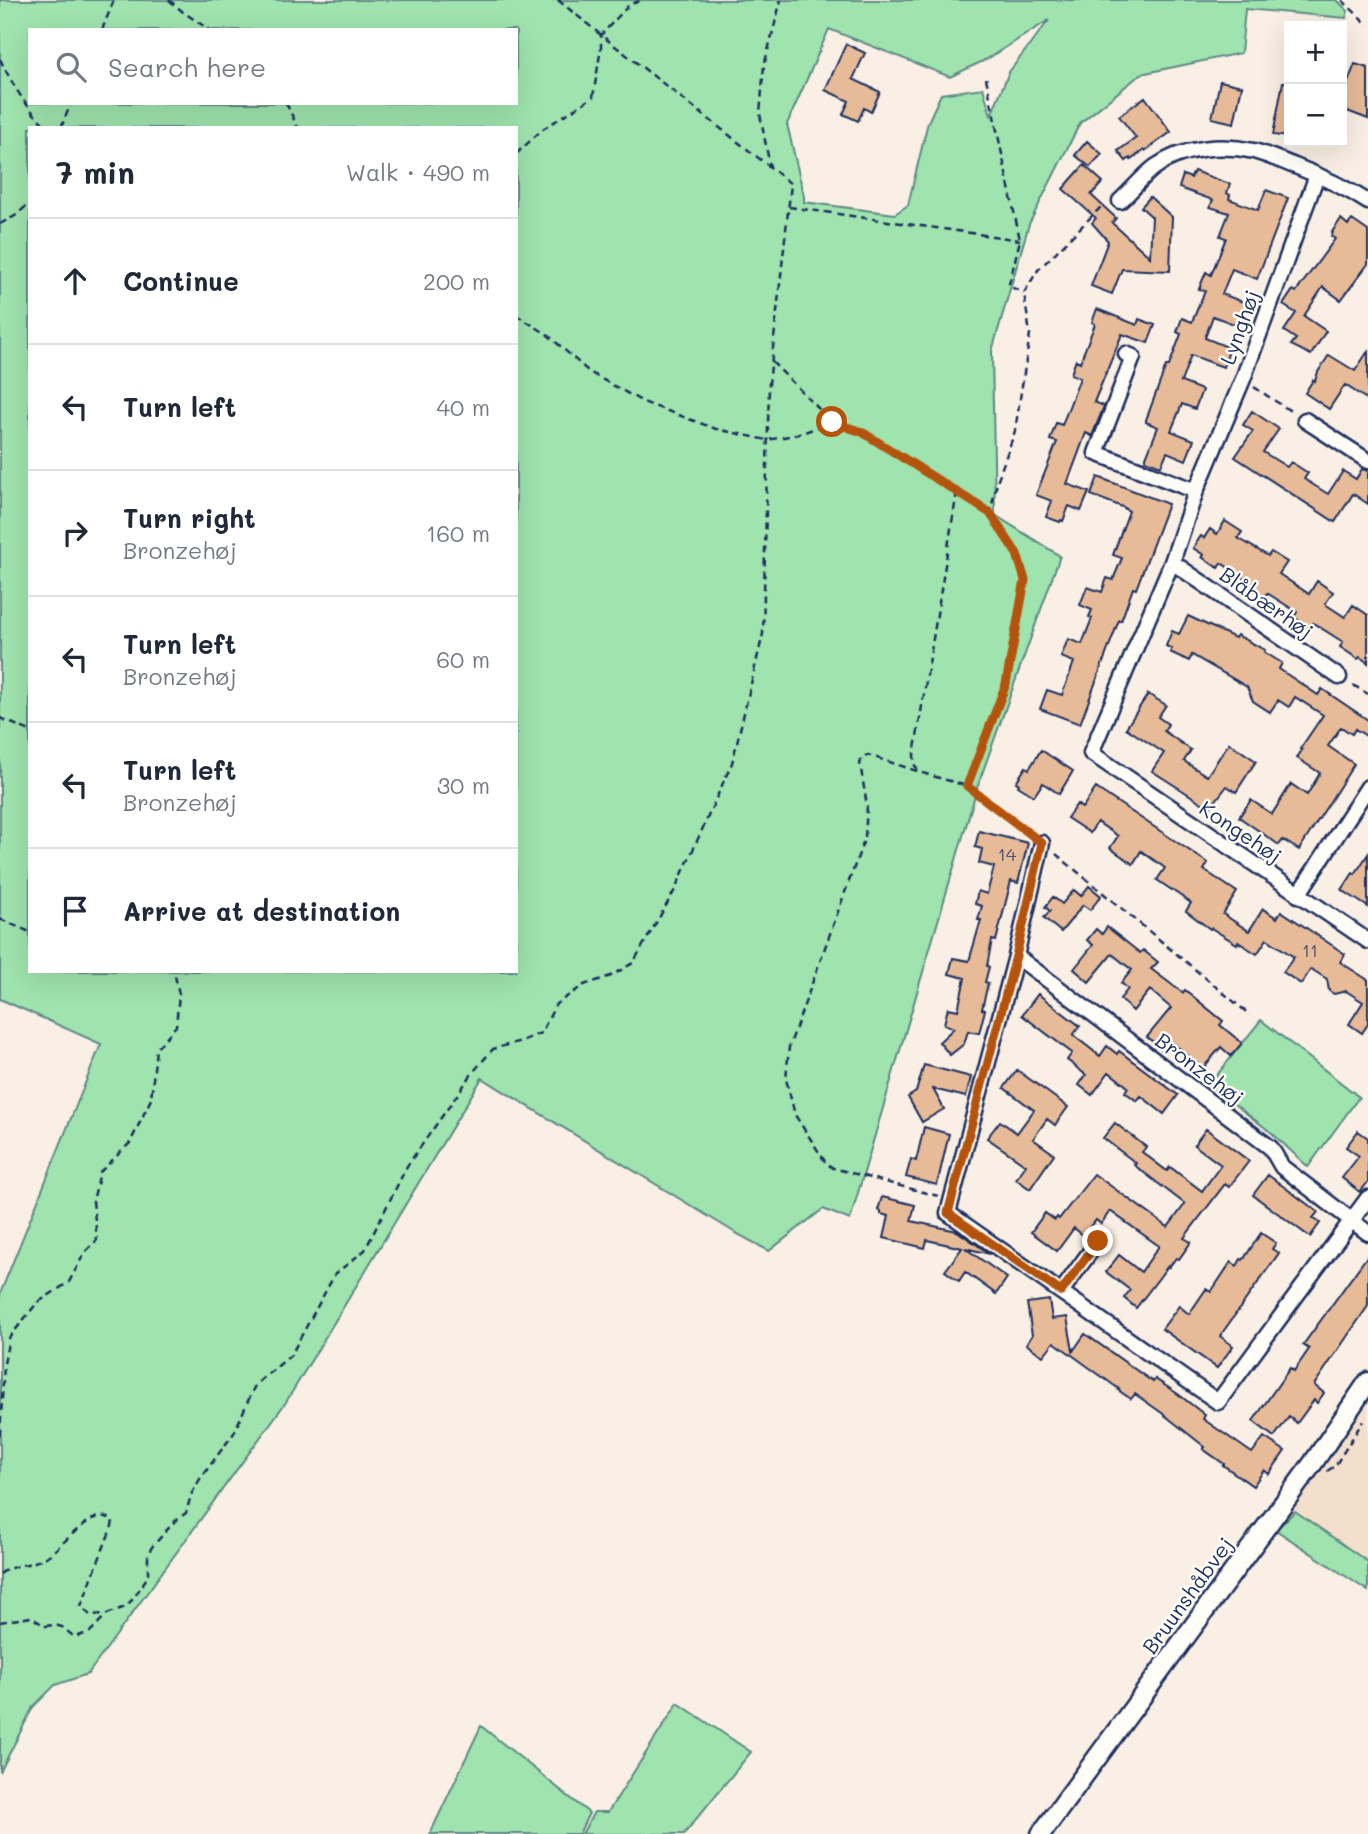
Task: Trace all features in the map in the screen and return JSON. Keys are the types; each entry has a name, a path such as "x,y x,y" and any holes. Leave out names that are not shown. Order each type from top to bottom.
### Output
{"street":[{"path":"1120,201 1156,167 1182,154 1210,148 1232,148 1256,152 1317,175 1368,202"},
{"name":"Lynghøj","path":"1091,753 1172,562 1196,491 1243,379 1317,175"},
{"path":"1126,354 1133,357 1096,453 1196,491"},
{"path":"1305,420 1368,461"},
{"name":"Blåbærhøj","path":"1172,562 1339,677"},
{"name":"Kongehøj","path":"1091,753 1368,942"},
{"path":"1298,895 1368,787"},
{"path":"1042,843 1016,956 948,1213 1219,1402 1368,1198"},
{"name":"Bronzehøj","path":"1016,956 1271,1148 1282,1167 1368,1233"},
{"path":"1061,1292 1098,1241"},
{"name":"Bruunshåbvej","path":"1041,1834 1313,1463 1368,1382"}],"path":[{"path":"103,28 114,0"},
{"path":"169,0 207,28"},
{"path":"0,1574 8,1568 45,1558 88,1521 101,1515 109,1516 113,1521 112,1526 81,1606 89,1615 107,1614 125,1607 133,1600 148,1576 148,1555 152,1547 174,1522 186,1513 191,1495 200,1479 234,1433 255,1385 290,1355 335,1274 365,1250 407,1166 474,1071 493,1049 541,1033 556,1004 584,985 611,976 633,963 675,890 732,763 763,634 767,440 772,362 791,184 558,0"},
{"path":"518,152 543,129 593,97 601,36 629,5 642,0"},
{"path":"770,167 760,114 764,66 781,0"},
{"path":"1342,0 1368,25"},
{"path":"0,59 28,104"},
{"path":"986,78 1020,240 1009,284 1024,293"},
{"path":"29,105 46,126"},
{"path":"62,126 70,105"},
{"path":"287,105 298,126"},
{"path":"990,513 998,479 1015,431 1030,334 1024,293 1038,271 1108,200 1120,201"},
{"path":"0,224 28,205"},
{"path":"789,207 1020,240"},
{"path":"518,316 547,334 589,372 643,402 716,429 767,440 799,434 832,422"},
{"path":"772,362 832,422 862,432 990,513 1017,554 1025,580 1006,684 967,786"},
{"path":"1243,379 1305,420"},
{"path":"919,772 914,764 914,755 957,492"},
{"path":"1339,677 1368,694"},
{"path":"0,718 28,730"},
{"path":"951,1200 832,1168 795,1115 786,1079 789,1047 865,837 867,806 860,763 862,757 868,755 967,786 1042,843 1250,1015"},
{"path":"0,919 28,931"},
{"path":"0,1435 4,1364 9,1338 37,1303 69,1282 85,1252 97,1240 93,1201 100,1172 130,1143 151,1099 156,1049 176,1026 179,994 174,973"},
{"path":"0,1622 31,1617 46,1626 62,1627 72,1635 79,1636 90,1632 107,1614"}],"shaded area":[{"path":"1368,1404 1368,1591 1276,1530"}],"green space":[{"path":"0,0 1337,0 1348,11 1346,18 1245,9 1241,53 1141,74 1080,123 1029,224 992,351 995,515 1060,556 978,785 850,1220 823,1209 769,1251 482,1078 286,1402 88,1674 55,1685 33,1707 0,1772 0,1294 101,1044 0,999","holes":["1049,20 1009,72 991,115 983,88 941,94 928,122 908,205 895,214 804,202 787,124 829,29 950,77 987,59"]},
{"path":"1261,1020 1359,1097 1308,1167 1272,1133 1209,1085"},
{"path":"1295,1511 1368,1562 1368,1591 1276,1530"},
{"path":"678,1703 751,1752 684,1834 582,1834 594,1812 608,1812"},
{"path":"481,1726 589,1813 579,1834 430,1834"}],"building":[{"path":"846,44 865,53 853,79 880,92 871,112 864,108 858,121 843,114 849,101 825,90"},
{"path":"1355,64 1368,68 1368,119 1347,111 1347,85"},
{"path":"1220,81 1242,86 1234,123 1212,118"},
{"path":"1283,82 1284,82 1284,136 1273,135"},
{"path":"1145,97 1171,132 1126,161 1118,151 1136,138 1119,116"},
{"path":"1087,141 1102,154 1090,167 1075,155"},
{"path":"1084,165 1103,182 1091,195 1116,218 1112,223 1150,257 1152,217 1141,207 1150,197 1172,217 1170,271 1122,269 1112,294 1091,286 1108,241 1092,223 1096,218 1063,189"},
{"path":"1194,171 1230,184 1227,193 1230,195 1229,199 1258,210 1266,190 1288,198 1257,279 1232,269 1222,294 1248,304 1239,326 1213,316 1205,338 1230,348 1223,367 1191,355 1181,382 1202,390 1195,409 1182,404 1171,431 1194,440 1186,460 1167,452 1161,466 1145,460 1158,427 1146,420 1181,334 1177,332 1182,318 1192,322 1205,291 1199,289 1206,272 1211,275 1226,238 1220,236 1229,213 1210,207 1213,200 1179,188 1183,175 1191,178"},
{"path":"1341,219 1348,225 1352,220 1368,231 1368,264 1341,300 1323,287 1304,316 1326,331 1311,355 1291,345 1296,339 1284,331 1296,313 1283,305 1293,290 1296,292 1335,239 1331,236 1332,232"},
{"path":"1097,309 1137,325 1139,319 1155,325 1148,343 1122,334 1094,402 1104,406 1092,436 1086,433 1067,484 1089,492 1081,511 1069,506 1063,521 1060,522 1046,517 1052,501 1036,495 1057,442 1050,440 1056,423 1062,425 1080,378 1071,374 1076,360 1080,362 1095,324 1092,322"},
{"path":"1368,351 1368,400 1345,385 1329,409 1305,393 1329,355 1355,371"},
{"path":"1252,411 1279,429 1263,452 1287,467 1291,462 1308,473 1304,479 1328,494 1343,471 1356,479 1362,469 1368,471 1368,504 1353,494 1335,522 1235,457 1253,431 1243,425"},
{"path":"1098,477 1168,504 1136,589 1133,588 1121,621 1119,620 1080,724 1040,709 1047,690 1062,695 1074,662 1061,657 1068,639 1082,644 1092,618 1089,617 1092,610 1080,605 1087,587 1102,592 1107,578 1113,580 1122,558 1113,555 1129,511 1091,495"},
{"path":"1225,521 1242,532 1238,538 1268,556 1271,552 1287,562 1279,574 1309,594 1317,581 1333,592 1325,604 1345,617 1353,605 1368,615 1368,663 1340,647 1343,642 1313,623 1310,628 1294,617 1297,612 1267,593 1264,597 1248,586 1243,577 1221,563 1218,568 1193,548 1210,529 1217,534"},
{"path":"1188,616 1235,638 1237,635 1265,650 1264,652 1282,663 1279,669 1318,695 1322,689 1368,720 1368,737 1355,729 1352,734 1341,727 1328,746 1354,764 1299,850 1283,840 1279,845 1239,817 1251,800 1272,814 1291,784 1307,795 1320,773 1297,758 1323,715 1295,697 1289,707 1278,700 1270,712 1253,701 1247,687 1192,655 1189,661 1170,652 1172,649 1166,646 1172,631 1179,634"},
{"path":"1148,694 1166,705 1158,717 1168,724 1164,731 1191,750 1184,761 1207,776 1229,743 1256,761 1236,792 1227,786 1210,808 1152,771 1164,753 1126,728"},
{"path":"1041,750 1073,771 1059,794 1043,783 1034,796 1016,782 1026,767 1029,769"},
{"path":"1096,788 1208,863 1204,870 1237,892 1223,914 1249,931 1263,909 1277,918 1281,911 1345,954 1340,962 1368,980 1368,1024 1362,1033 1349,1024 1363,1002 1346,991 1334,994 1329,991 1327,979 1311,969 1301,984 1283,972 1294,957 1267,939 1257,954 1210,929 1186,911 1191,903 1157,880 1165,868 1141,851 1133,864 1110,848 1118,836 1097,822 1090,833 1067,818 1077,804 1082,808"},
{"path":"979,831 1028,843 1018,883 1011,881 996,941 992,940 985,982 988,983 982,1009 985,1010 979,1033 968,1031 964,1044 950,1055 939,1042 954,1028 944,1024 948,1008 958,1010 965,978 949,974 953,958 969,961 981,920 978,920 982,906 975,904 978,891 987,894 994,867 979,863 982,849 975,847"},
{"path":"1368,854 1368,907 1342,890"},
{"path":"1089,886 1101,896 1090,910 1083,905 1061,932 1044,918 1050,911 1045,907 1053,897 1062,904 1074,890 1081,896"},
{"path":"1107,927 1140,953 1143,950 1158,962 1151,969 1183,993 1185,990 1223,1021 1220,1025 1242,1043 1231,1056 1221,1047 1203,1068 1170,1041 1163,1050 1147,1037 1171,1008 1150,990 1133,1011 1120,999 1128,989 1121,983 1132,970 1112,954 1089,982 1074,969 1093,945 1087,940 1096,929 1102,934"},
{"path":"1038,994 1080,1026 1073,1035 1100,1056 1107,1046 1117,1054 1119,1051 1178,1095 1164,1114 1141,1096 1137,1101 1125,1092 1128,1087 1109,1072 1092,1095 1079,1085 1086,1075 1067,1060 1072,1053 1022,1015"},
{"path":"924,1065 971,1077 966,1097 933,1089 944,1109 922,1122 908,1097 916,1092"},
{"path":"1017,1070 1068,1107 1055,1125 1047,1119 1033,1139 1054,1154 1030,1189 1016,1179 1026,1165 987,1138 1000,1121 1017,1133 1034,1110 1004,1088"},
{"path":"1115,1123 1146,1147 1142,1152 1167,1171 1170,1167 1202,1191 1221,1165 1194,1145 1206,1129 1249,1161 1229,1187 1225,1184 1184,1238 1191,1242 1179,1259 1176,1258 1168,1266 1136,1308 1124,1298 1130,1290 1106,1272 1119,1255 1141,1272 1159,1246 1110,1211 1101,1224 1096,1220 1084,1236 1074,1228 1057,1251 1031,1232 1045,1213 1055,1220 1057,1217 1059,1219 1094,1174 1168,1227 1185,1204 1103,1138"},
{"path":"924,1127 949,1134 937,1185 906,1177 911,1159 916,1161"},
{"path":"1358,1131 1368,1138 1368,1182 1360,1192 1342,1178 1359,1156 1346,1147"},
{"path":"1268,1175 1318,1212 1313,1218 1320,1223 1310,1237 1253,1195"},
{"path":"882,1197 915,1205 911,1221 957,1231 990,1254 965,1248 1007,1278 996,1294 965,1272 959,1281 945,1271 962,1248 927,1240 925,1248 884,1238 889,1216 878,1210"},
{"path":"1261,1233 1276,1243 1272,1249 1279,1253 1220,1336 1233,1346 1217,1368 1162,1329 1179,1306 1189,1314 1206,1289 1211,1292 1231,1262 1237,1266 1241,1259 1243,1260"},
{"path":"1368,1255 1368,1306 1314,1385 1324,1393 1317,1403 1314,1400 1297,1423 1289,1417 1274,1437 1253,1421 1290,1368 1294,1371 1309,1349 1303,1345"},
{"path":"1049,1300 1052,1319 1067,1317 1073,1351 1085,1334 1153,1382 1155,1379 1178,1394 1205,1415 1203,1419 1252,1453 1264,1437 1285,1451 1269,1474 1264,1470 1253,1486 1203,1449 1205,1447 1162,1413 1135,1394 1131,1399 1054,1342 1043,1356 1026,1344 1032,1335 1027,1303"}],"route":[{"path":"832,422 862,432 990,513 1017,554 1025,580 1006,684 967,786 1042,843 1016,956 948,1213 1061,1292 1098,1241"}]}
